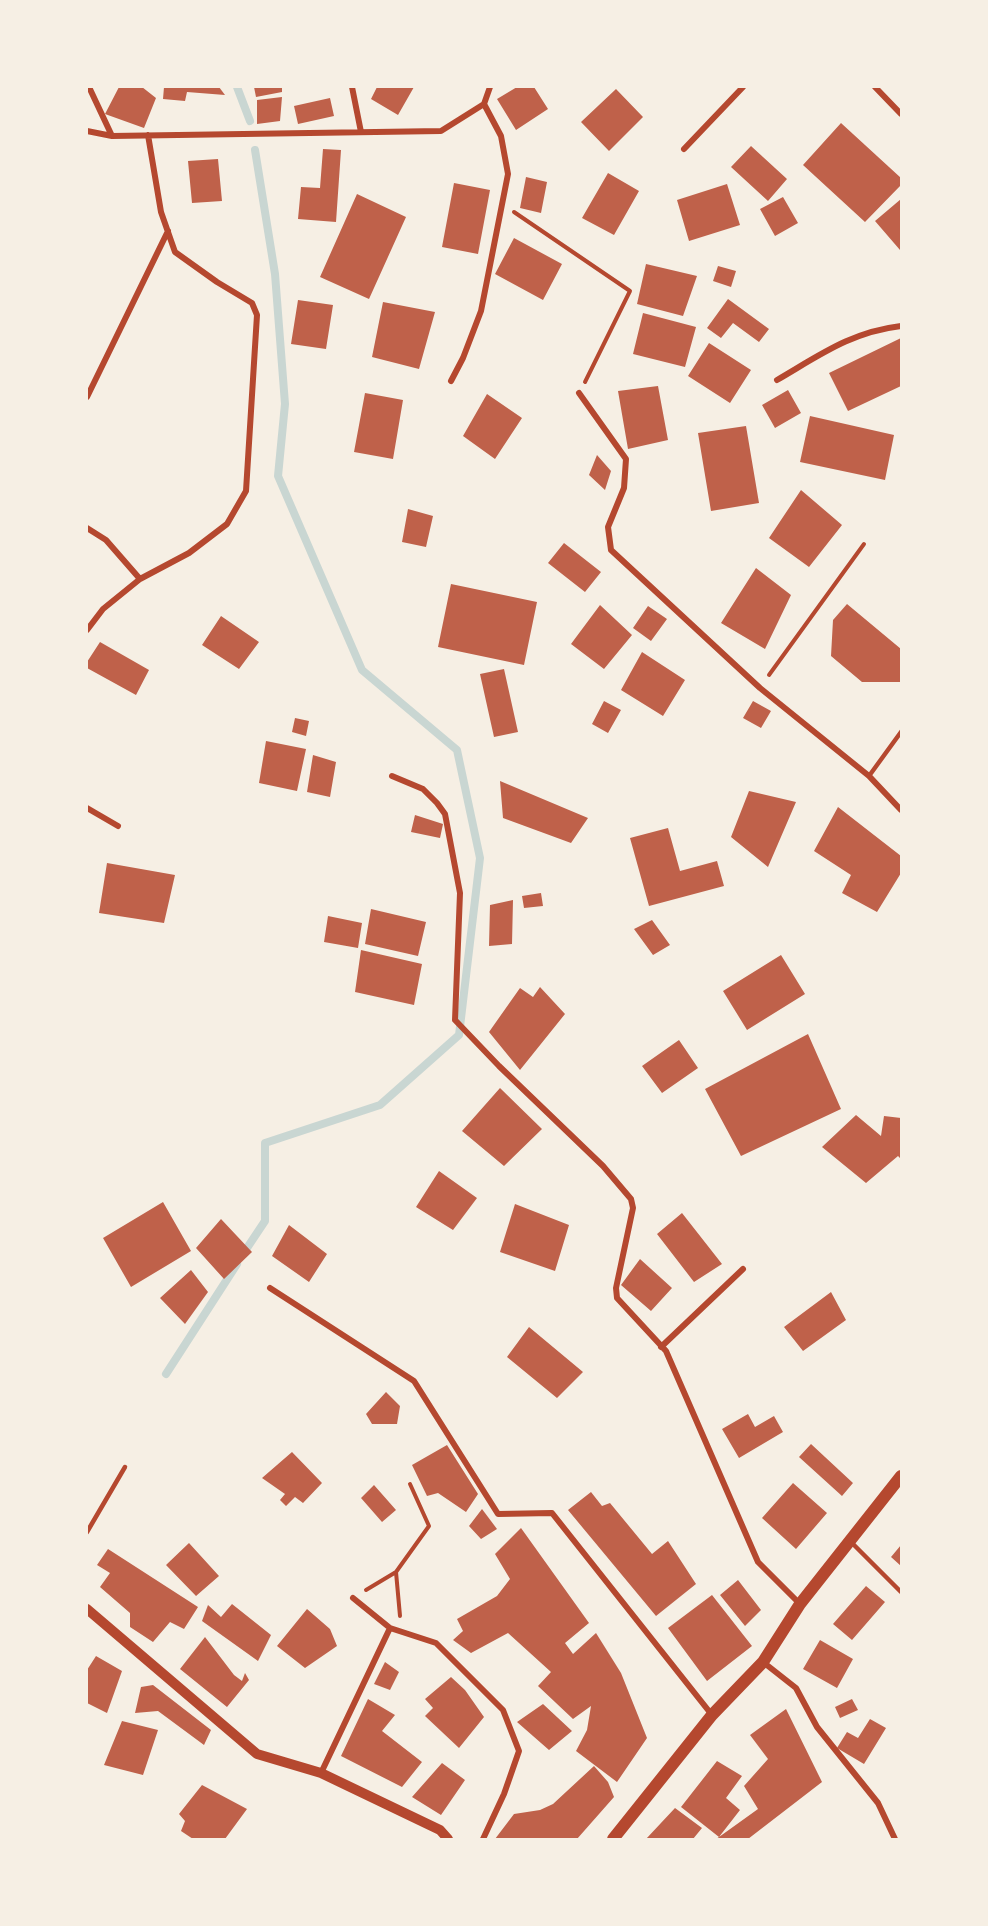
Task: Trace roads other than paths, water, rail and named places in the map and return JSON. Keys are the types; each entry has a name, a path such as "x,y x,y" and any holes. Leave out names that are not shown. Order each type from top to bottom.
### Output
{"main road":[{"path":"613,1839 711,1715 763,1662 800,1604 901,1476"}],"street":[{"path":"89,87 112,136"},
{"path":"352,87 361,132"},
{"path":"87,131 112,136 441,131 484,104 490,87"},
{"path":"684,149 743,87"},
{"path":"875,87 901,113"},
{"path":"451,381 463,358 481,311 508,174 501,136 484,104"},
{"path":"87,630 103,609 140,579 189,553 226,524 246,491 257,315 252,303 217,282 175,252 161,212 148,135"},
{"path":"87,396 168,231"},
{"path":"777,380 841,343 867,332 901,326"},
{"path":"579,393 626,459 624,488 608,527 611,550 760,688 869,776 901,810"},
{"path":"87,528 106,540 140,579"},
{"path":"392,776 423,789 437,802 445,814 460,893 455,1020 603,1166 631,1199 633,1208 616,1287 617,1298 666,1351 758,1562 800,1604"},
{"path":"87,808 118,826"},
{"path":"661,1347 743,1269"},
{"path":"270,1288 414,1381 498,1514 552,1513 711,1715"},
{"path":"353,1598 390,1628 436,1643 503,1710 519,1751 504,1794 483,1839"},
{"path":"87,1609 257,1754 321,1773 440,1830 448,1839"},
{"path":"321,1773 390,1628"},
{"path":"763,1662 796,1688 817,1727 878,1803 895,1839"}],"lane":[{"path":"869,776 901,732"},
{"path":"87,1532 125,1467"},
{"path":"850,1541 901,1592"}],"waterway":[{"path":"237,87 250,121"},
{"path":"243,1254 265,1221 265,1143 380,1105 459,1035 480,858 457,750 362,670 278,476 285,404 275,274 255,150"},
{"path":"166,1374 237,1264"}]}
